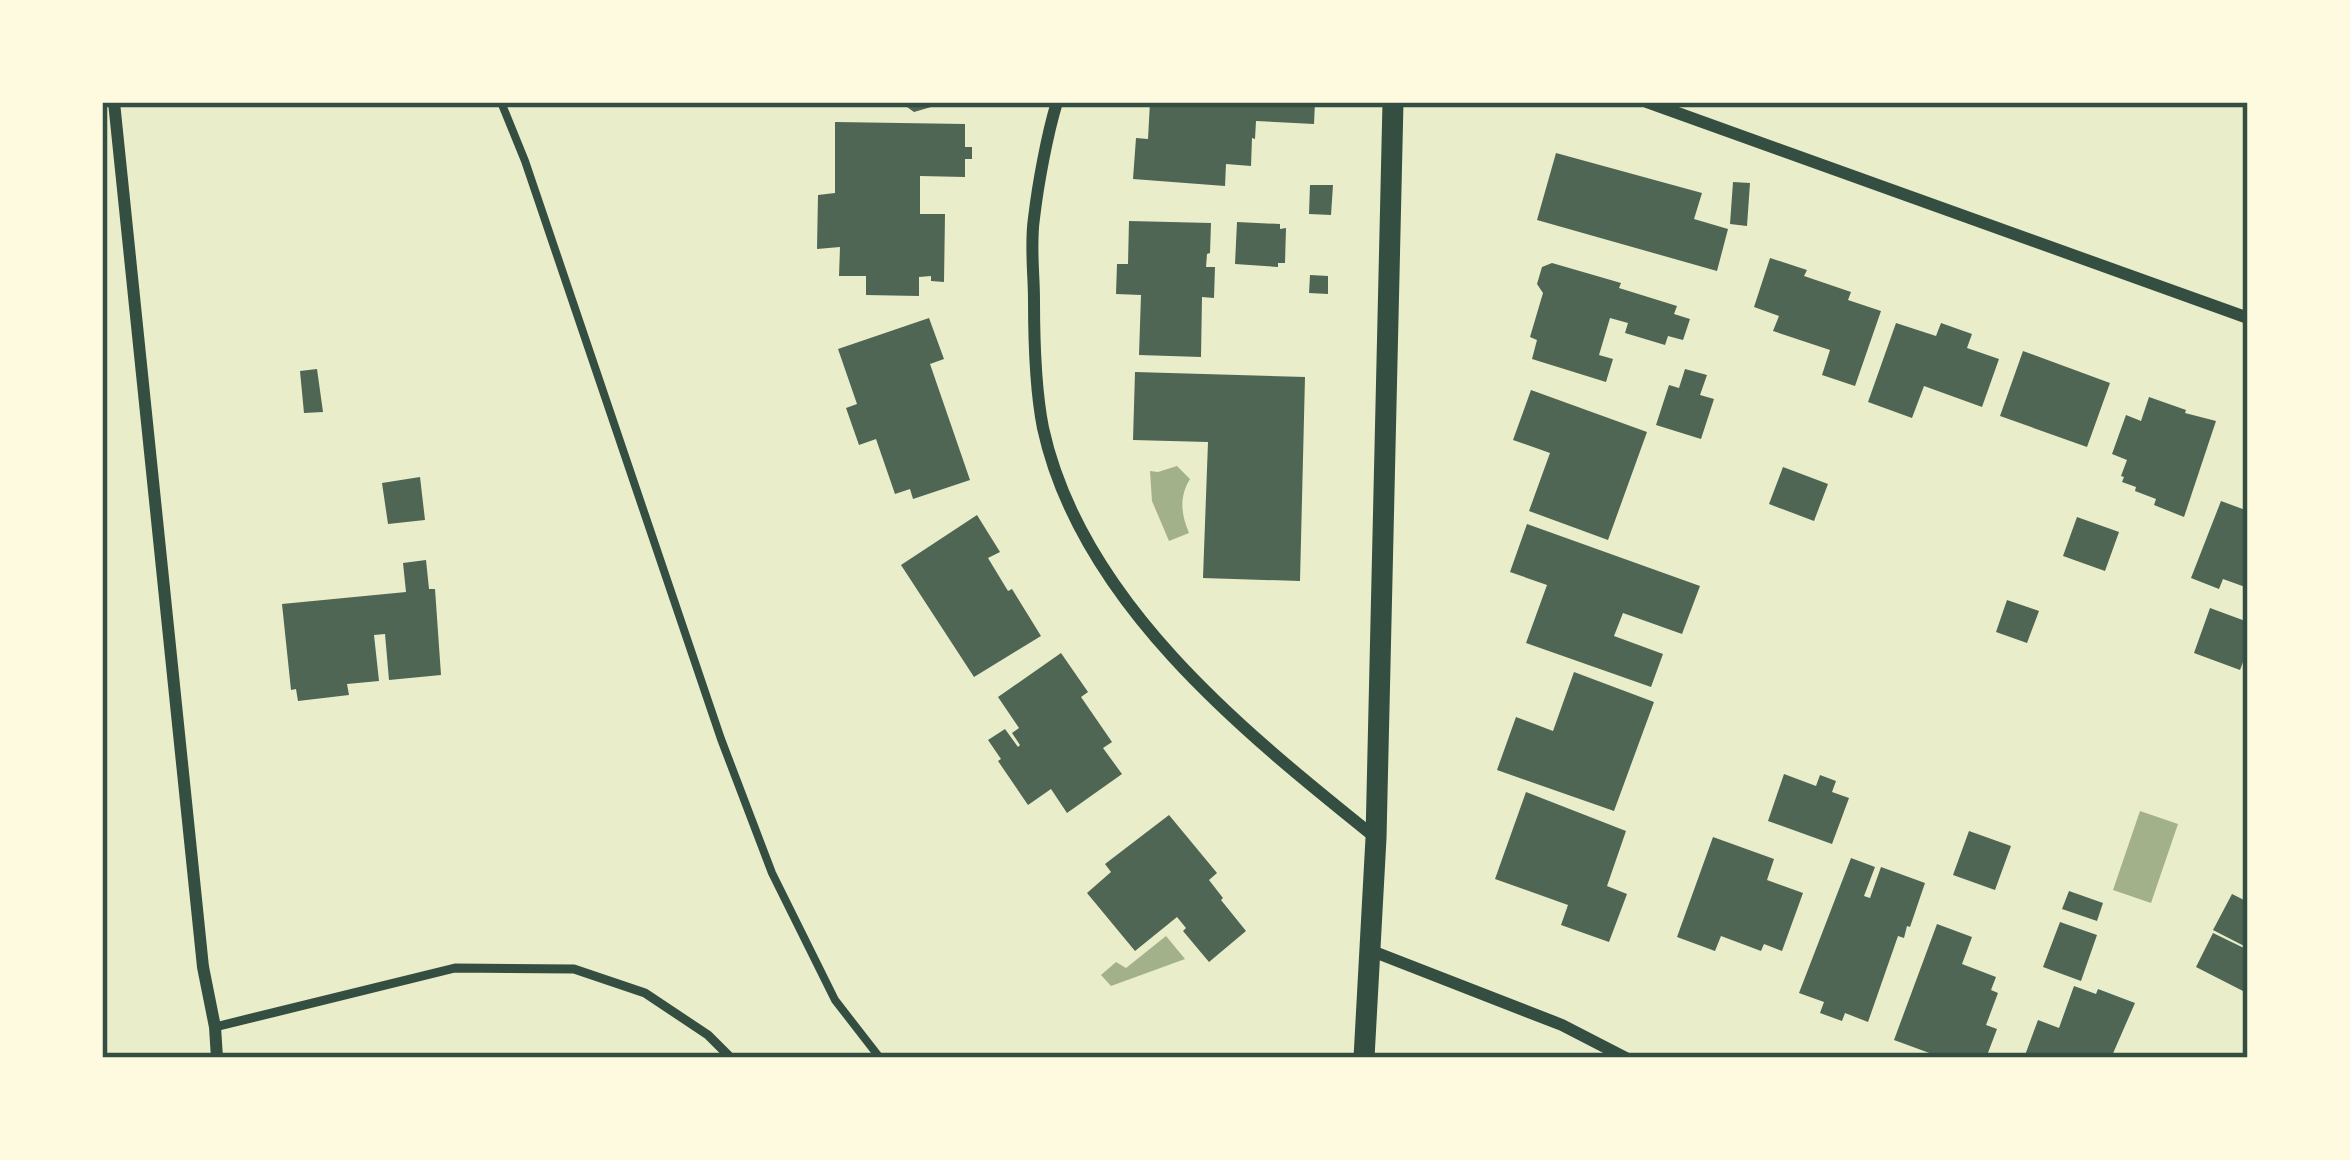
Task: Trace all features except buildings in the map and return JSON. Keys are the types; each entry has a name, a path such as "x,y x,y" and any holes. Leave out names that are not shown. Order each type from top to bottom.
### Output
{"street":[{"path":"114,102 203,967 217,1058"},
{"path":"1058,102 1033,220 1034,320 1043,427 1069,508 1118,590 1196,682 1265,749 1376,838"},
{"path":"1364,1058 1376,838 1393,102"},
{"path":"1647,102 2248,318"},
{"path":"1372,951 1562,1025 1626,1058"}],"lane":[{"path":"215,1027 455,968 574,969 645,993 708,1035 731,1058"}],"path":[{"path":"501,102 525,160 721,739 772,873 835,1000 880,1058"}],"shaded area":[{"path":"1177,466 1190,479 1182,506 1189,533 1169,541 1152,501 1150,471"},
{"path":"2140,811 2178,824 2151,903 2113,890"},
{"path":"1166,936 1185,959 1111,986 1101,975 1116,962 1126,968"}]}
